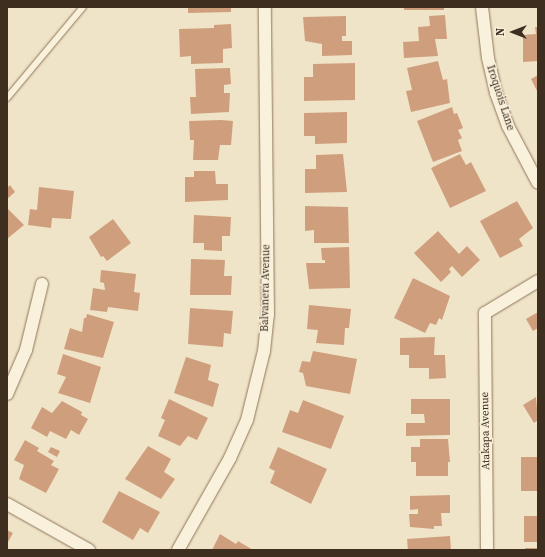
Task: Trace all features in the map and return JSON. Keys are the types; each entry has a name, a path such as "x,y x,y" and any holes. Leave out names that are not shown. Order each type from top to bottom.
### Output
{"street":[{"name":"Balvanera Avenue","path":"178,550 230,458 247,420 264,351 268,315 265,7"},
{"name":"Iroquois Lane","path":"482,7 488,58 496,92 508,126 538,183"},
{"name":"Atakapa Avenue","path":"487,550 485,313 538,281"},
{"path":"7,394 26,350 42,284"},
{"path":"7,504 89,550"}],"lane":[{"path":"7,98 83,7"}],"building":[{"path":"188,7 231,7 231,12 188,13"},
{"path":"404,7 444,7 444,10 404,10"},
{"path":"445,15 447,39 435,39 438,56 404,58 403,42 419,41 418,27 430,26 429,16"},
{"path":"346,16 346,36 342,36 342,41 352,41 352,55 322,56 322,44 305,41 303,17"},
{"path":"231,24 232,48 223,49 223,63 191,64 191,56 180,57 179,29 214,28 214,25"},
{"path":"535,27 538,27 538,61 523,62 523,35 536,34"},
{"path":"438,61 443,80 447,79 450,103 411,112 406,91 412,90 407,68"},
{"path":"355,63 355,100 304,101 304,77 313,77 313,64"},
{"path":"230,68 231,84 224,85 224,93 230,93 229,112 191,114 190,97 196,97 195,69"},
{"path":"538,75 538,93 531,79"},
{"path":"452,107 454,114 457,113 463,128 458,130 462,138 458,140 462,151 433,162 417,121"},
{"path":"347,112 347,143 315,144 315,136 304,136 304,113"},
{"path":"189,121 233,121 231,145 220,145 218,160 193,160 194,140 190,140"},
{"path":"343,154 347,192 305,193 305,169 316,169 316,155"},
{"path":"460,154 466,165 471,162 486,191 450,208 431,168"},
{"path":"194,171 215,171 216,184 228,184 228,200 185,202 185,177 194,177"},
{"path":"10,185 15,192 7,199 7,188"},
{"path":"39,187 74,191 71,219 52,218 51,228 28,225 30,209 37,210"},
{"path":"517,201 533,228 519,239 523,246 500,258 480,221"},
{"path":"305,206 348,207 349,243 314,243 314,230 305,231"},
{"path":"7,208 24,225 7,239"},
{"path":"194,215 231,217 230,236 222,236 222,251 204,250 204,243 193,243"},
{"path":"113,219 131,243 107,261 103,256 101,257 89,237"},
{"path":"438,231 459,254 467,246 480,260 462,277 452,266 449,269 451,272 441,282 414,253"},
{"path":"349,247 350,288 309,289 306,263 325,263 325,260 322,260 321,248"},
{"path":"191,259 225,260 224,276 232,276 231,295 190,295"},
{"path":"101,270 136,274 134,292 140,293 138,311 108,307 107,312 90,310 93,288 105,290 104,283 100,282"},
{"path":"413,278 450,296 442,320 439,318 436,325 430,323 425,333 394,318"},
{"path":"309,305 351,309 349,328 345,328 344,345 316,343 318,330 307,329"},
{"path":"190,308 233,311 231,334 224,333 223,347 188,344"},
{"path":"538,312 538,328 533,331 526,319"},
{"path":"87,314 114,322 103,358 64,349 70,328 82,332 84,318 86,318"},
{"path":"435,337 434,355 445,355 446,378 429,379 429,368 409,368 409,355 400,355 400,338"},
{"path":"313,351 357,359 350,394 306,386 303,373 299,372 302,361 310,362"},
{"path":"63,354 101,367 90,403 58,393 66,377 57,374"},
{"path":"186,357 211,365 208,380 219,384 213,407 174,393"},
{"path":"536,397 538,420 534,423 523,405"},
{"path":"169,399 208,418 197,440 188,436 180,446 158,436 165,420 161,418"},
{"path":"411,399 450,399 450,435 406,436 406,423 425,423 424,414 411,414"},
{"path":"303,400 344,416 331,449 282,432 290,410 298,413"},
{"path":"62,401 82,412 81,415 88,419 79,435 71,430 66,439 50,431 47,437 31,428 42,407 52,413"},
{"path":"420,439 448,439 450,462 448,462 448,476 416,476 416,462 411,462 411,447 420,447"},
{"path":"25,440 39,448 37,451 54,461 51,465 59,469 46,493 19,479 24,465 14,460"},
{"path":"148,446 171,459 164,472 175,479 161,499 125,479"},
{"path":"51,447 60,451 57,457 48,452"},
{"path":"278,447 327,469 311,504 270,483 275,471 269,468"},
{"path":"521,457 538,457 538,491 521,491"},
{"path":"119,491 160,512 148,533 140,528 133,540 102,522"},
{"path":"450,495 450,513 441,513 442,526 434,526 434,529 410,527 409,514 418,514 418,509 410,510 410,496"},
{"path":"524,516 538,516 538,542 524,542"},
{"path":"7,530 13,533 7,544"},
{"path":"220,534 236,544 238,541 253,550 212,550"},
{"path":"450,536 451,550 408,550 407,539"},
{"path":"525,548 538,548 538,550 525,550"}]}
